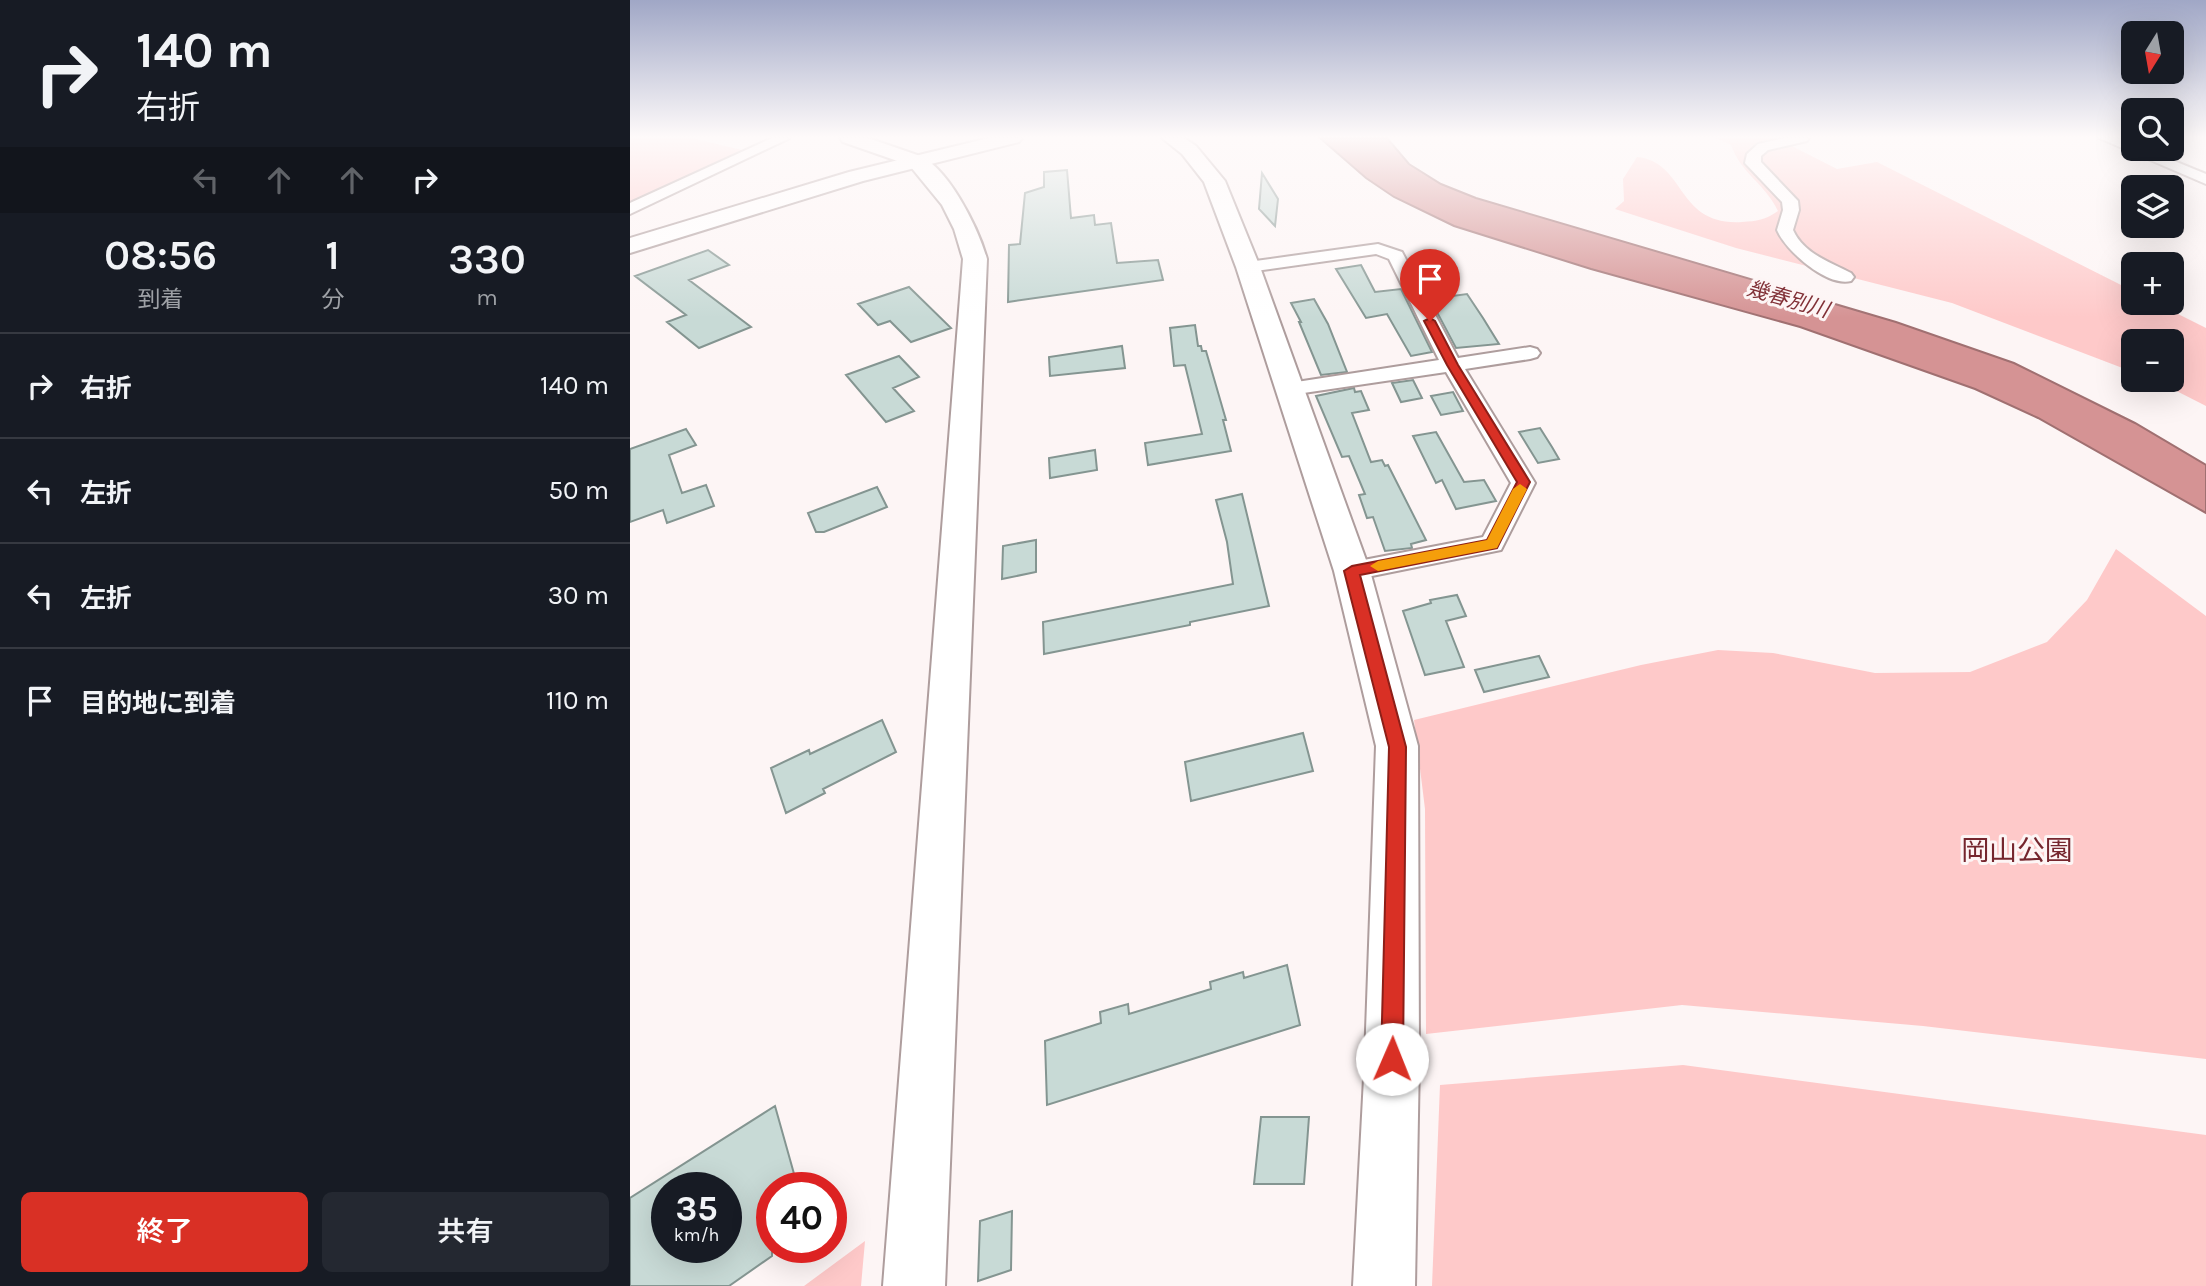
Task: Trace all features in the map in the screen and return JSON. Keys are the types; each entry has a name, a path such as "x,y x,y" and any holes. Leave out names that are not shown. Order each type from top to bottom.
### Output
{"main road":[{"path":"630,236 751,198"},
{"path":"630,246 785,198"},
{"path":"914,1286 975,259 968,230 956,205 949,198"},
{"path":"1221,198 1248,267 1352,571 1397,747 1392,1059 1384,1286"}],"street":[{"path":"630,209 654,198"},
{"path":"1787,198 1791,210 1785,230 1792,244 1808,257 1845,277"},
{"path":"1248,267 1378,249 1396,256 1452,365 1523,482 1492,544 1352,571"},
{"path":"1290,389 1530,353"}],"green space":[{"path":"630,198 649,198 630,207"},
{"path":"1624,198 1688,198 1704,214 1720,221 1757,220 1778,211 1770,198 1948,198 2121,285 2121,315 2180,315 2206,328 2206,406 2179,392 2184,392 2184,329 2121,329 2121,367 1952,303 1736,248 1615,209"},
{"name":"岡山公園","path":"2116,549 2206,616 2206,1059 1923,1026 1682,1005 1426,1034 1425,809 1414,720 1641,665 1718,650 1773,653 1875,673 1970,672 2047,642 2087,600"},
{"path":"1683,1065 2206,1135 2206,1286 1432,1286 1440,1085"},
{"path":"865,1241 861,1286 804,1286 835,1263 847,1263 847,1254"}],"water":[{"name":"幾春別川","path":"1396,198 1476,198 1896,322 2014,363 2135,423 2206,465 2206,513 2038,418 1975,389 1800,327 1591,269 1454,226"}],"building":[{"path":"1025,198 1069,198 1071,218 1094,215 1095,225 1111,223 1117,263 1158,260 1163,280 1008,302 1009,245 1020,244"},
{"path":"1260,198 1277,198 1275,226 1259,209"},
{"path":"708,250 729,265 689,280 751,327 699,348 667,322 686,315 635,276"},
{"path":"1361,265 1375,292 1401,289 1432,352 1411,356 1387,314 1366,318 1336,269"},
{"path":"909,287 951,328 911,342 890,321 878,325 858,304"},
{"path":"1467,294 1499,344 1456,348 1430,299"},
{"path":"1314,299 1328,324 1347,372 1321,375 1291,303"},
{"path":"1195,325 1198,346 1201,346 1202,351 1206,351 1226,420 1223,420 1231,451 1148,465 1145,443 1202,434 1185,365 1174,366 1170,328"},
{"path":"1122,346 1125,368 1050,376 1049,357"},
{"path":"899,356 919,377 893,388 914,411 886,422 846,375"},
{"path":"1413,380 1422,398 1401,402 1392,383"},
{"path":"1354,388 1355,392 1361,391 1369,410 1352,413 1371,462 1382,460 1385,466 1388,465 1426,540 1411,544 1412,548 1385,551 1373,517 1367,518 1359,495 1365,494 1349,456 1342,457 1316,396"},
{"path":"1453,392 1463,411 1441,415 1431,396"},
{"path":"1540,428 1559,459 1538,463 1519,432"},
{"path":"686,429 696,445 669,455 682,493 706,485 714,506 667,523 663,510 630,522 630,449"},
{"path":"1436,432 1464,482 1484,480 1496,501 1456,509 1442,480 1436,483 1413,436"},
{"path":"1095,450 1097,470 1050,478 1049,458"},
{"path":"877,487 887,507 824,532 816,532 808,513"},
{"path":"1242,494 1269,606 1044,654 1043,622 1233,584 1227,542 1216,500"},
{"path":"1036,540 1036,572 1002,579 1003,546"},
{"path":"1457,595 1466,616 1446,621 1464,667 1425,675 1403,611 1431,603 1430,600"},
{"path":"1539,656 1549,677 1484,692 1475,670"},
{"path":"882,720 896,752 823,789 825,793 786,813 771,768 809,750 810,754"},
{"path":"1303,733 1313,771 1191,801 1185,762"},
{"path":"1287,965 1300,1025 1047,1105 1045,1041 1101,1023 1100,1012 1128,1004 1129,1014 1211,989 1210,982 1243,972 1244,978"},
{"path":"775,1106 794,1172 756,1172 756,1263 762,1263 729,1286 630,1286 630,1198 651,1185 651,1263 742,1263 742,1172 671,1172"},
{"path":"1261,1117 1309,1117 1304,1184 1254,1184"},
{"path":"1012,1211 1011,1270 978,1281 980,1221"}],"slow traffic":[{"path":"1378,566 1492,544 1520,489"}],"route":[{"path":"1392,1059 1397,747 1352,571 1492,544 1523,482 1452,365 1430,321"}]}
